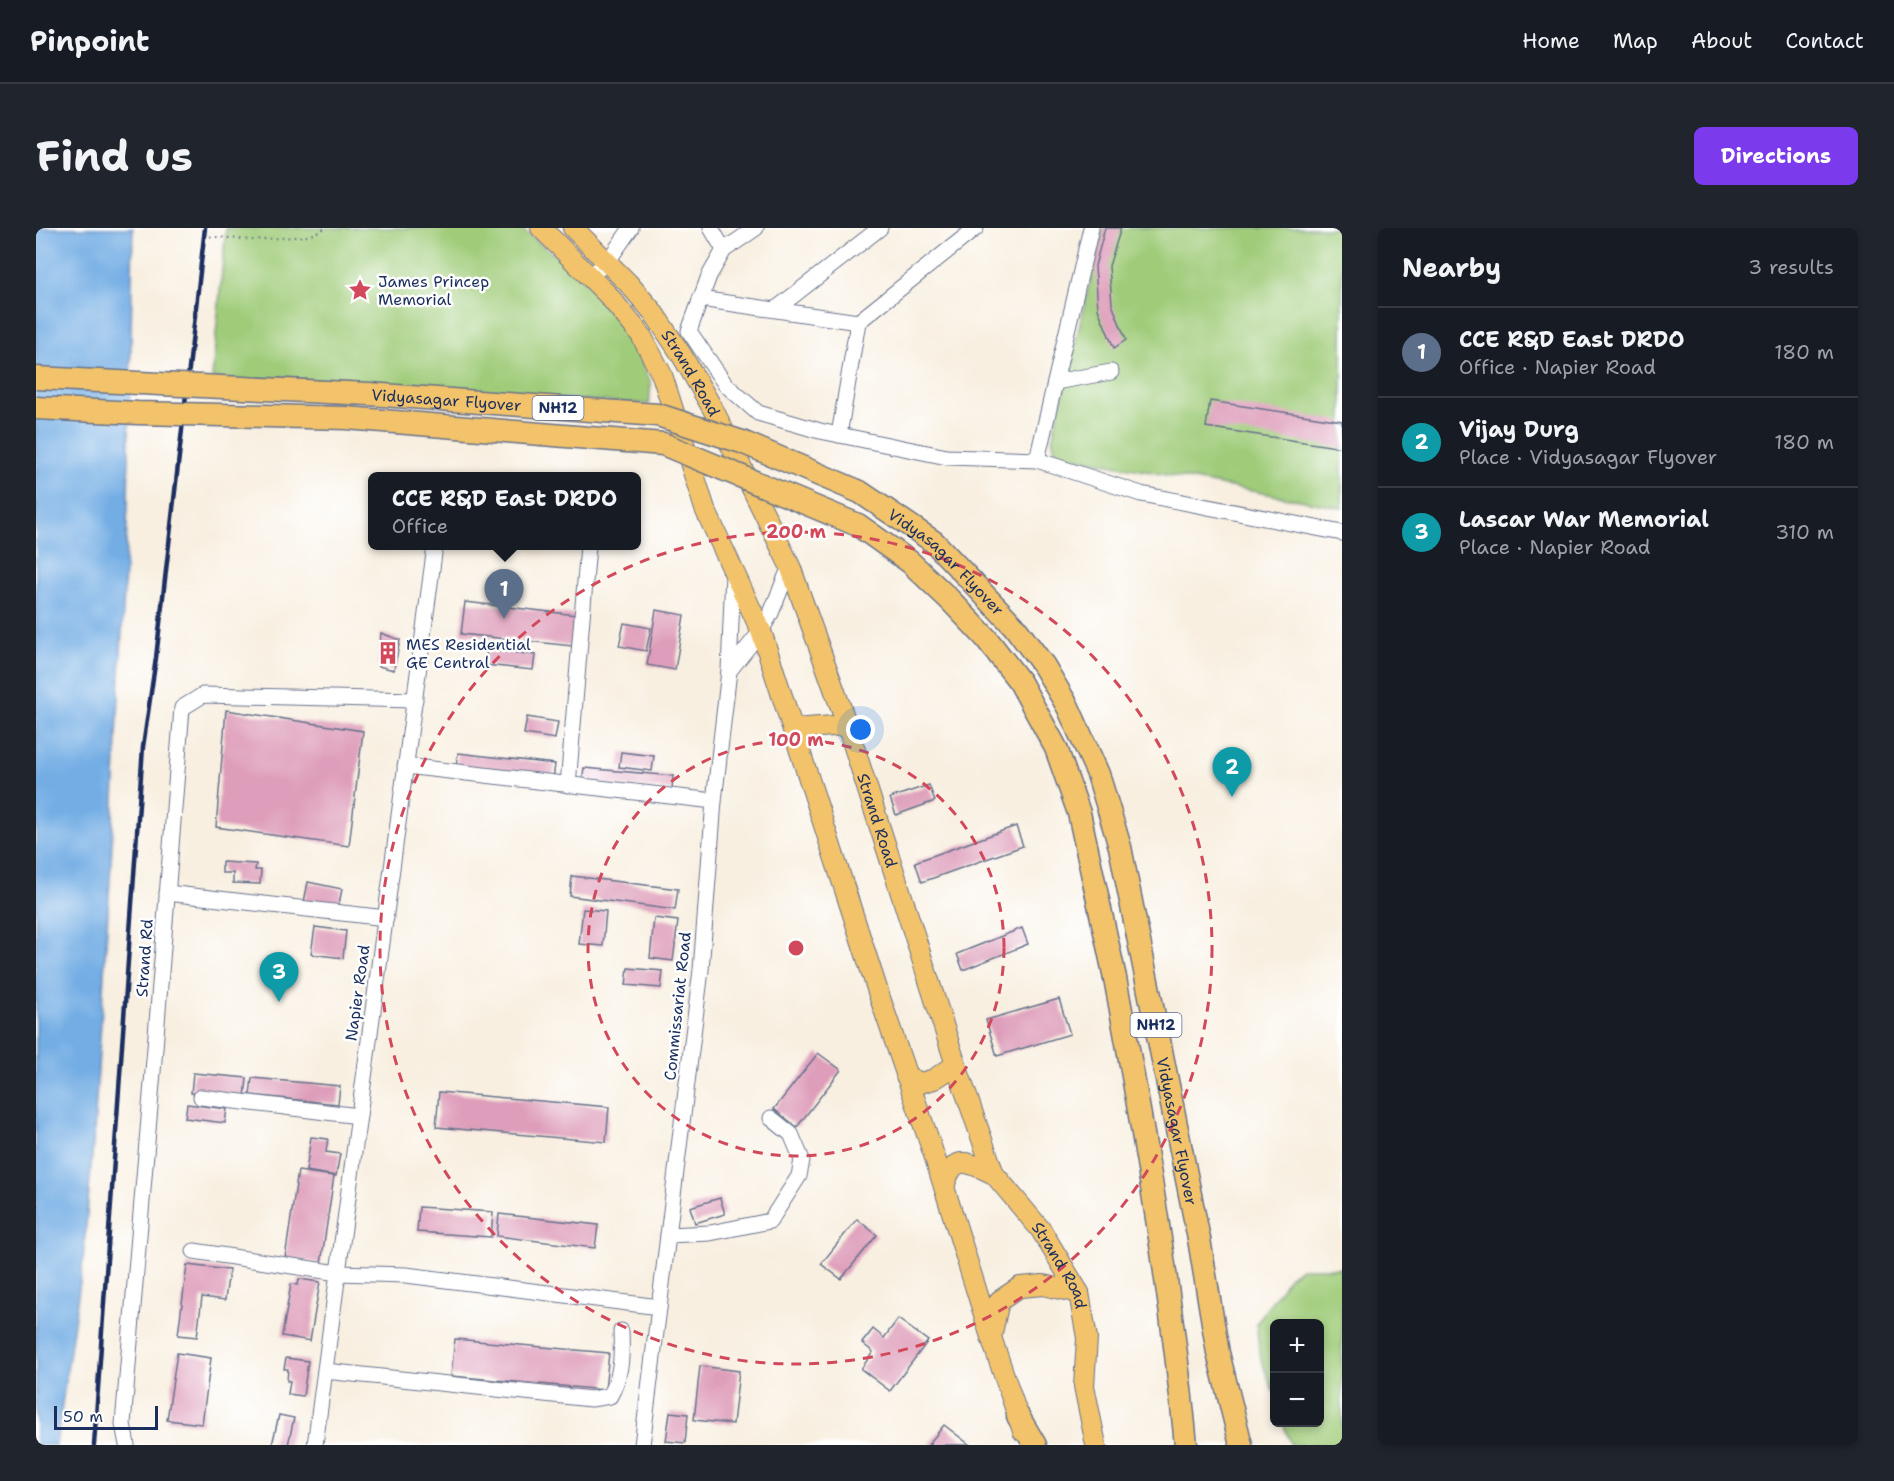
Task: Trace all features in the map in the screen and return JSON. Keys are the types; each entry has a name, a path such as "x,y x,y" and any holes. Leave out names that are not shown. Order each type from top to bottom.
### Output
{"highway":[{"name":"Vidyasagar Flyover","path":"36,378 369,394 658,415 742,442 860,492 934,542 1014,626 1044,666 1068,707 1098,774 1120,847 1199,1239 1218,1353 1241,1445"},
{"name":"Vidyasagar Flyover","path":"36,408 346,418 663,444 858,525 910,562 986,638 1020,682 1056,748 1079,813 1115,978 1152,1176 1179,1370 1186,1445"},
{"path":"1179,1370 1197,1445"},
{"path":"1018,1416 1035,1445"}],"main road":[{"name":"Strand Road","path":"541,228 608,295 641,335 662,375 705,509 761,631 1028,1445"},
{"name":"Strand Road","path":"573,228 608,261 653,312 681,354 713,409 790,567 847,725 956,1065 994,1174 1041,1230 1079,1293 1087,1338 1084,1386 1096,1445"},
{"path":"792,729 847,725"},
{"path":"906,1076 921,1083 934,1079 956,1065"},
{"path":"944,1187 948,1171 959,1162 966,1161 994,1174"},
{"path":"991,1337 999,1301 1020,1287 1043,1285 1079,1293"}],"street":[{"path":"589,277 608,261 631,228"},
{"path":"711,228 724,250"},
{"path":"756,228 724,250 709,276 688,331 725,384 758,413 839,435 947,457 1037,460 1141,494 1342,534"},
{"path":"776,309 880,228"},
{"path":"839,435 858,322 976,228"},
{"path":"1037,460 1091,228"},
{"path":"700,299 858,322"},
{"path":"1055,382 1111,372"},
{"name":"Napier Road","path":"315,1445 434,550"},
{"path":"568,785 588,550"},
{"path":"729,671 761,631 790,567"},
{"name":"Commissariat Road","path":"642,1445 700,970 714,801 729,671 734,570"},
{"name":"Strand Rd","path":"127,1445 123,1424 182,708 203,695 414,700"},
{"path":"405,766 714,801"},
{"path":"167,893 386,918"},
{"path":"201,1097 359,1116"},
{"path":"668,1235 710,1233 770,1221 799,1176 802,1160 791,1134 771,1118"},
{"path":"194,1251 338,1273 406,1275 659,1306"},
{"path":"325,1371 591,1399 610,1395 618,1381 622,1361 621,1331"}],"path":[{"path":"204,236 252,240 308,236 327,228"}],"green space":[{"path":"226,228 520,228 597,289 633,342 651,383 649,404 212,378"},
{"path":"1103,228 1342,228 1342,508 1056,454 1052,439"},
{"path":"1301,1268 1340,1268 1342,1445 1291,1445 1284,1427 1324,1427 1324,1319 1270,1319 1270,1383 1261,1359 1256,1324 1289,1277"}],"water":[{"path":"36,228 133,228 128,505 111,865 94,1132 83,1262 56,1445 36,1445"}],"building":[{"path":"1105,228 1121,228 1109,266 1112,304 1126,340 1114,348 1098,309 1095,266"},
{"path":"1210,401 1342,421 1342,448 1206,427"},
{"path":"465,602 576,615 572,646 461,634"},
{"path":"656,610 684,615 675,670 647,665"},
{"path":"624,623 651,628 646,651 619,646"},
{"name":"MES Residential GE Central","path":"381,633 400,640 394,670 378,666"},
{"path":"487,649 535,655 533,670 485,665"},
{"path":"226,710 363,731 349,846 216,827"},
{"path":"527,717 558,722 555,739 524,734"},
{"path":"621,752 654,756 652,771 619,767"},
{"path":"458,753 555,764 553,780 456,769"},
{"path":"584,768 673,776 672,790 582,783"},
{"path":"929,785 935,801 896,815 890,798"},
{"path":"1016,826 1023,846 922,882 915,862"},
{"path":"222,862 256,864 255,870 261,870 260,884 233,883 233,873 222,873"},
{"path":"572,876 678,889 675,910 570,896"},
{"path":"308,882 342,889 338,909 304,902"},
{"path":"583,909 606,911 603,946 579,944"},
{"path":"654,918 678,921 673,961 650,958"},
{"path":"315,927 346,931 343,958 311,954"},
{"path":"1022,928 1028,944 963,970 957,954"},
{"path":"628,968 663,971 661,988 626,985"},
{"path":"1059,999 1070,1034 997,1056 986,1020"},
{"path":"818,1053 841,1070 797,1127 774,1109"},
{"path":"193,1073 247,1078 245,1098 191,1093"},
{"path":"252,1078 340,1086 338,1104 250,1095"},
{"path":"439,1092 609,1107 606,1142 436,1127"},
{"path":"187,1104 227,1109 225,1123 185,1118"},
{"path":"311,1137 328,1139 326,1152 340,1154 336,1176 306,1171"},
{"path":"298,1171 334,1176 321,1264 285,1258"},
{"path":"720,1198 725,1214 695,1223 690,1207"},
{"path":"419,1207 493,1212 491,1237 417,1232"},
{"path":"499,1214 598,1225 595,1248 497,1236"},
{"path":"857,1219 877,1235 841,1279 821,1264"},
{"path":"187,1265 229,1270 225,1300 202,1297 197,1337 178,1335"},
{"path":"299,1279 320,1282 310,1341 282,1336 291,1284 298,1285"},
{"path":"898,1319 928,1341 890,1391 861,1369 873,1352 862,1343 873,1329 884,1338"},
{"path":"455,1339 609,1353 605,1390 451,1376"},
{"path":"177,1353 211,1358 202,1424 167,1420"},
{"path":"286,1358 308,1361 303,1396 288,1394 290,1381 287,1381 288,1369 284,1369"},
{"path":"700,1366 739,1371 733,1424 694,1420"},
{"path":"670,1412 688,1414 685,1443 666,1441"},
{"path":"279,1415 294,1418 288,1445 272,1445"},
{"path":"944,1425 970,1445 928,1445"}],"railway":[{"path":"94,1445 143,747 156,658 205,228"}],"place":[{"name":"James Princep Memorial","path":"360,290"},
{"name":"CCE R&D East DRDO","path":"504,619"},
{"name":"MES Residential GE Central","path":"388,653"},
{"name":"Vijay Durg","path":"1232,797"},
{"name":"Lascar War Memorial","path":"279,1002"}]}
